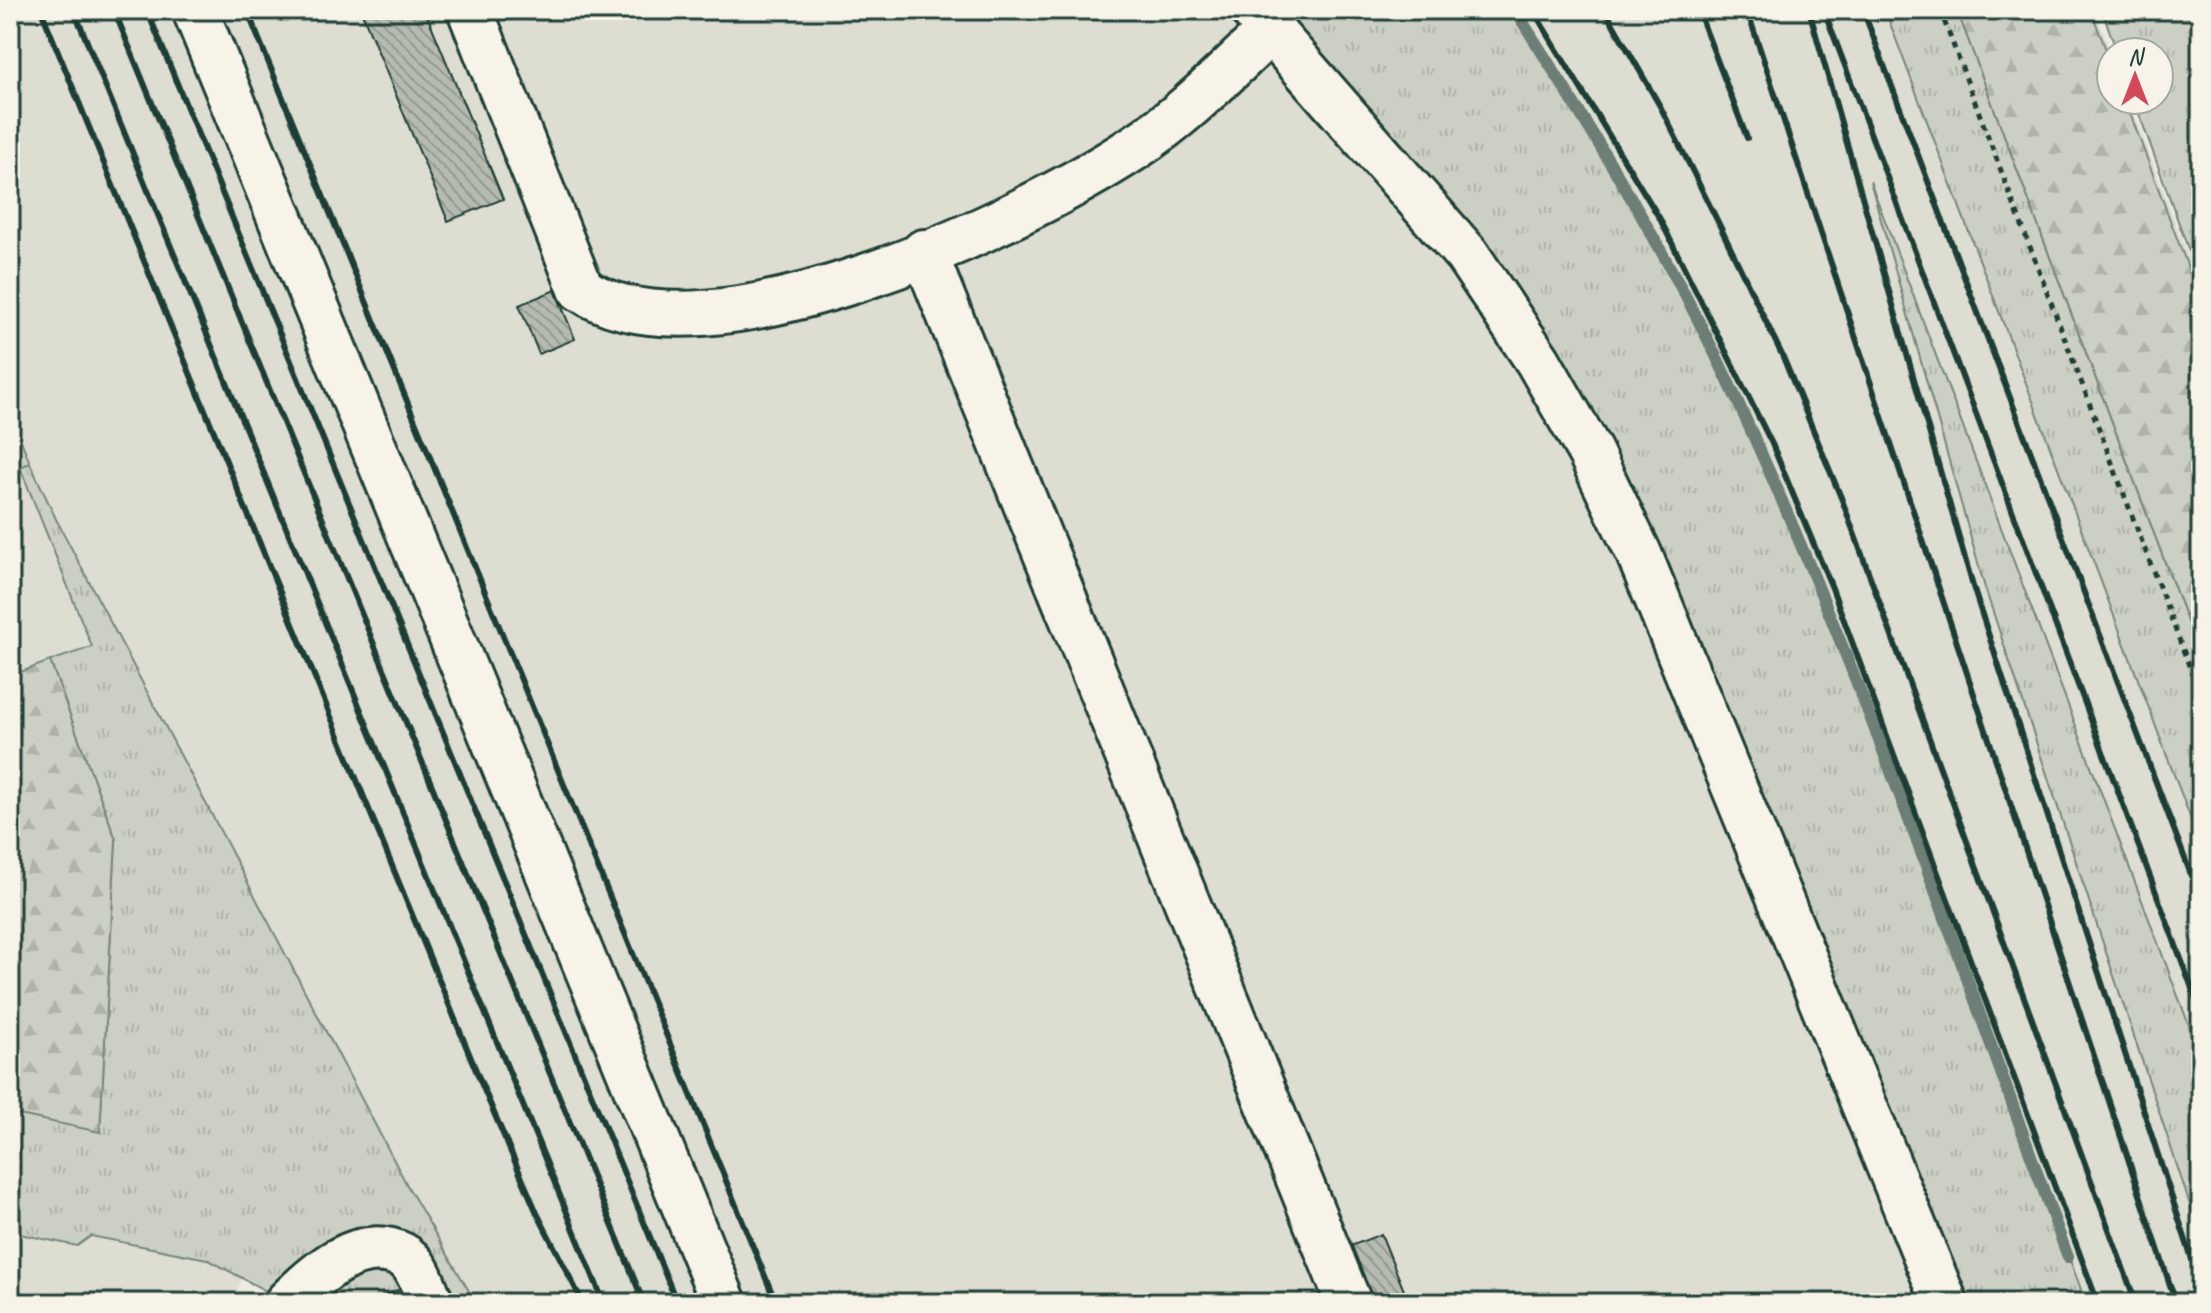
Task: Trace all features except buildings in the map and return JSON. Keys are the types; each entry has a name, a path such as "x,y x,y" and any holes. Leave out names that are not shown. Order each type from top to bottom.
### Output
{"lane":[{"path":"195,10 444,627 724,1303"},
{"path":"470,10 581,289 619,308 670,315 723,313 813,294 924,252 1057,195 1135,148 1188,108 1262,20 1467,255 1538,361 1590,452 1639,554 1945,1303"},
{"path":"924,252 1349,1303"},
{"path":"287,1303 319,1272 358,1253 380,1251 403,1255 415,1268 431,1303"}],"path":[{"path":"1940,10 2201,697"}],"shaded area":[{"path":"10,10 2095,10 2105,36 2095,36 2095,116 2135,116 2201,290 2201,1303 476,1303 407,1187 244,1270 234,1303 10,1303"}],"green space":[{"path":"1276,10 1515,10 1570,96 1683,295 1774,483 1857,687 2086,1303 1960,1303 1667,575"},
{"path":"1885,10 1957,10 2201,658 2201,846"},
{"path":"1957,10 2091,10 2101,36 2095,36 2095,116 2131,116 2201,302 2201,658"},
{"path":"2102,10 2201,10 2201,284 2140,116 2175,116 2175,36 2111,36"},
{"path":"1870,181 2201,1057 2201,1238 1985,588"},
{"path":"10,413 30,463 20,467 10,443"},
{"path":"30,463 56,519 408,1187 476,1303 444,1303 410,1285 367,1303 288,1303 207,1259 91,1236 77,1246 10,1232 10,1113 100,1131 116,840 50,661 92,647 20,467"},
{"path":"50,661 116,840 100,1132 10,1113 10,676"}],"waterway":[{"path":"1515,10 1604,152 1687,298 1783,503 1911,824 2068,1257"}],"railway":[{"path":"41,10 482,1085 537,1213 583,1303"},
{"path":"74,10 604,1303"},
{"path":"114,10 644,1303"},
{"path":"147,10 677,1303"},
{"path":"247,10 776,1303"},
{"path":"1533,10 1660,219 1772,444 1832,588 2098,1303"},
{"path":"1605,10 1661,108 1717,220 1783,357 1842,500 2136,1303"},
{"path":"1698,10 1747,138"},
{"path":"1747,10 2176,1303"},
{"path":"1809,10 1974,590 2201,1287"},
{"path":"1824,10 2201,1012"},
{"path":"1863,10 2201,901"}]}
